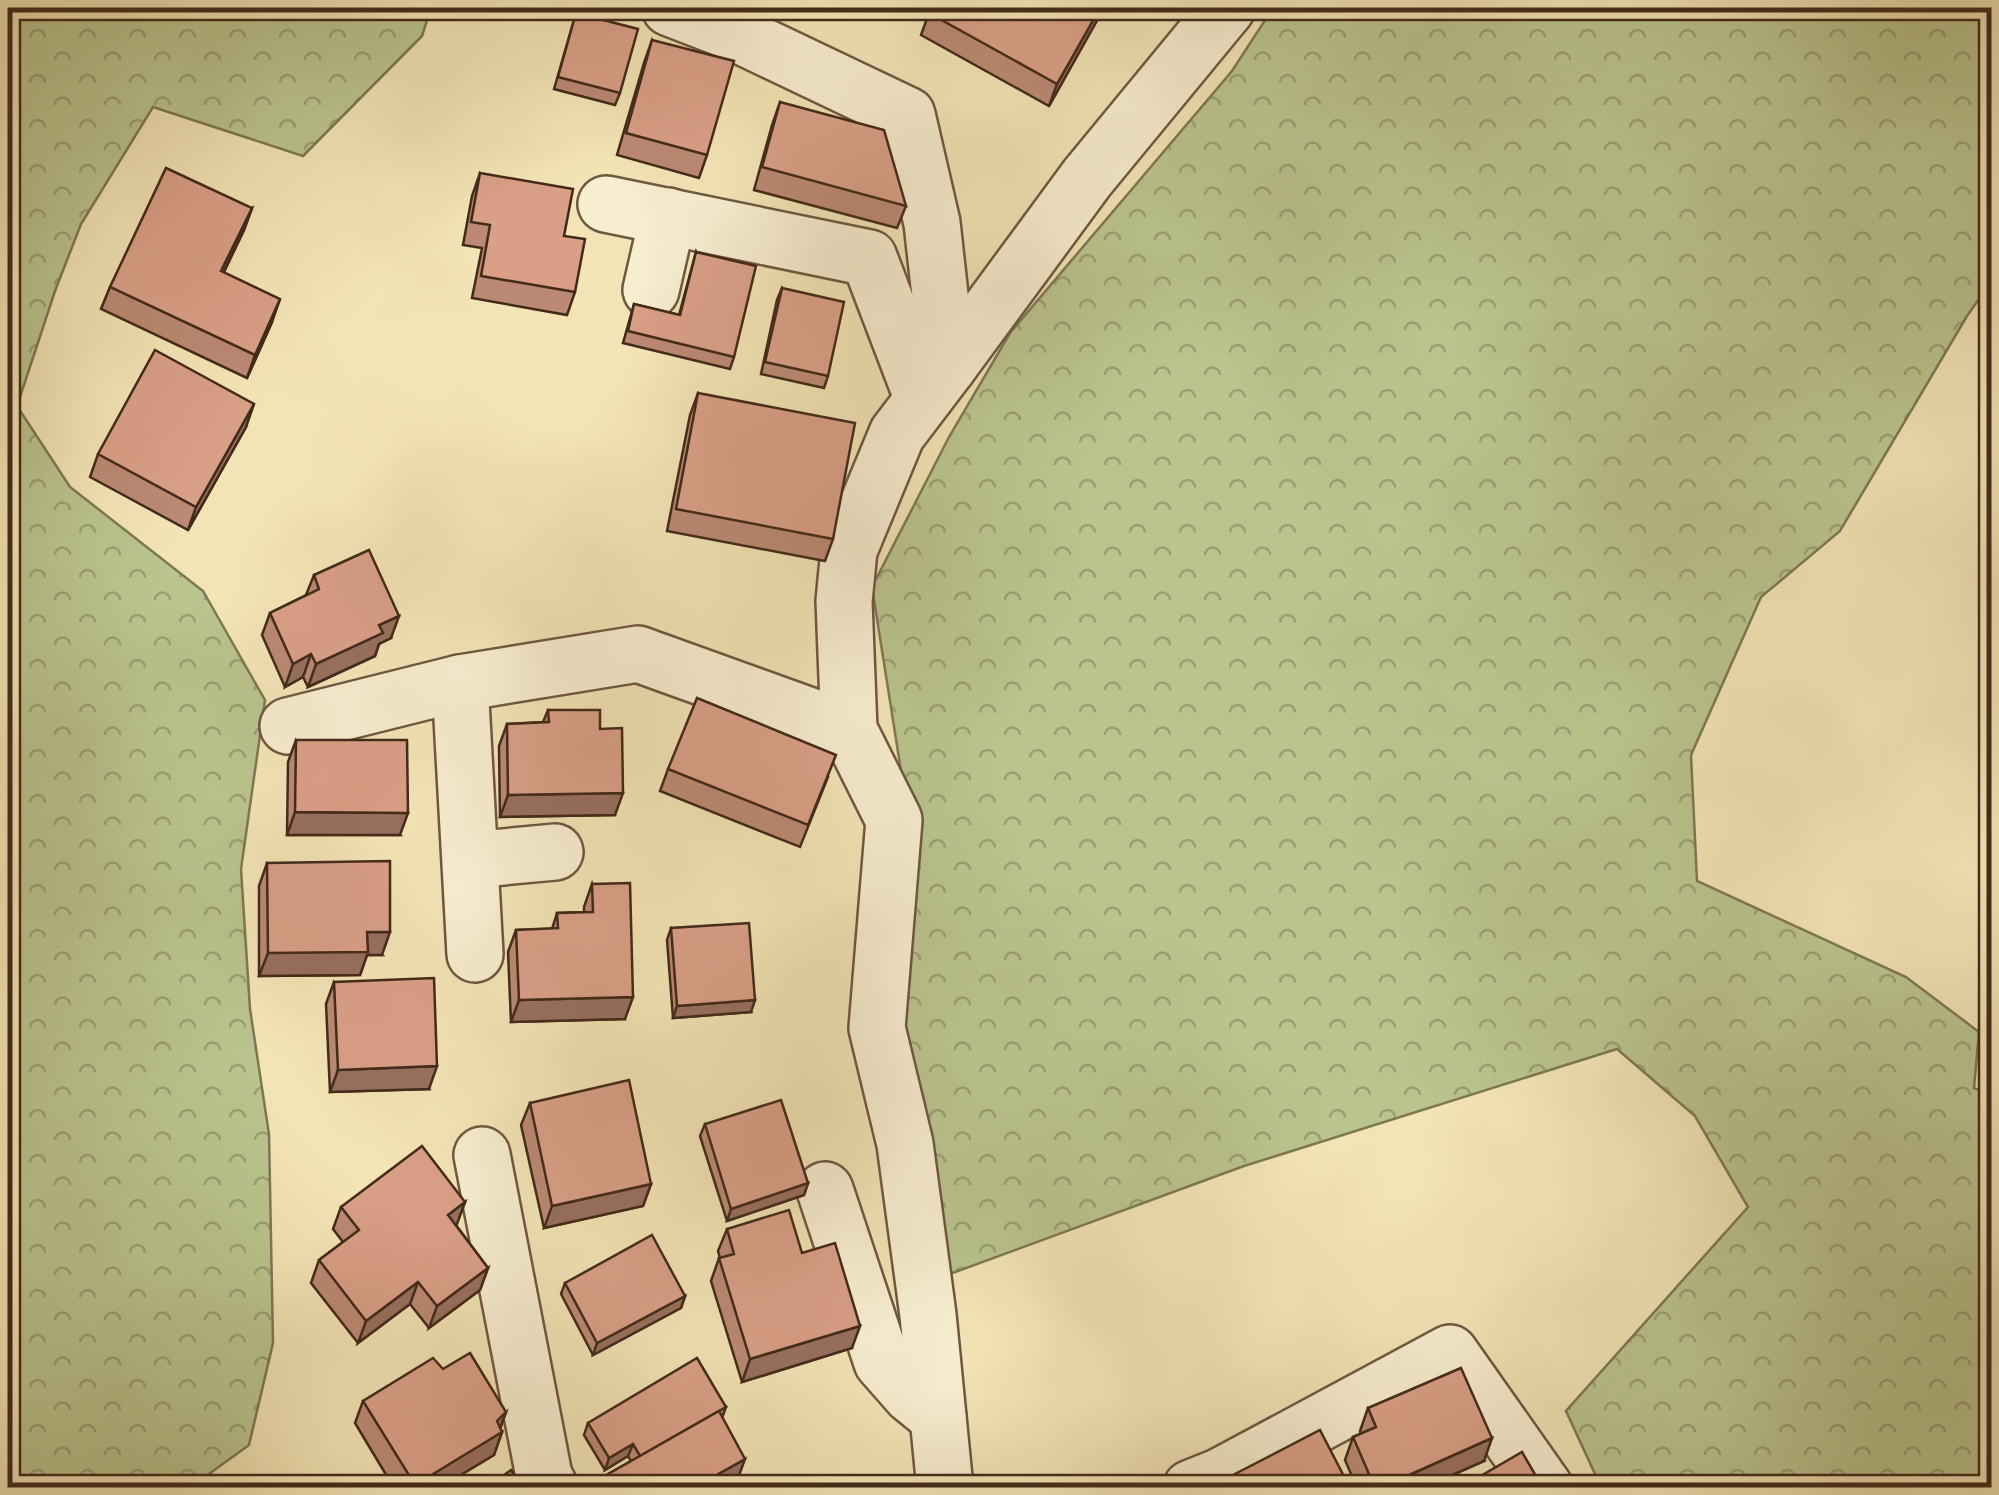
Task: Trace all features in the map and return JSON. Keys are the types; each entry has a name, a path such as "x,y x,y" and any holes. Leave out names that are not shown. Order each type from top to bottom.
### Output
{"street":[{"path":"670,8 740,20 907,115 932,223 935,382"},
{"path":"945,1488 905,1144 877,1028 894,820 850,730 844,602 848,550 897,434 1087,178 1227,8"},
{"path":"606,204 869,258 935,382"},
{"path":"652,290 668,216"},
{"path":"288,726 460,682 638,654 850,730"},
{"path":"460,682 475,954"},
{"path":"470,860 556,852"},
{"path":"482,1155 544,1476 550,1488"},
{"path":"825,1190 882,1362 911,1396 938,1417"},
{"path":"1191,1488 1221,1476 1450,1354 1545,1488"}],"green space":[{"path":"8,8 431,8 422,36 303,156 153,107 81,224 17,406 70,487 203,591 265,700 241,869 250,1009 269,1134 273,1343 249,1445 191,1487 8,1488"},
{"path":"1273,8 1991,8 1991,282 1840,531 1761,597 1691,755 1697,881 1906,977 1979,1032 1974,1088 1992,1096 1991,1487 1601,1487 1566,1411 1748,1207 1695,1116 1617,1049 1244,1166 939,1278 886,1112 910,828 872,587 949,437 1010,333 1232,71"}],"building":[{"path":"932,8 1100,8 1057,84 929,13"},
{"path":"576,13 638,29 620,93 558,77"},
{"path":"652,40 734,61 707,155 626,133"},
{"path":"780,102 884,130 906,206 762,167"},
{"path":"166,168 252,208 221,271 280,299 255,355 110,287"},
{"path":"480,173 573,189 564,236 585,239 575,292 481,276 490,225 471,222"},
{"path":"696,252 756,266 734,357 628,331 634,304 680,315"},
{"path":"782,288 844,302 828,376 765,362"},
{"path":"155,350 254,404 196,507 98,454"},
{"path":"698,393 855,423 833,539 676,509"},
{"path":"369,550 399,616 379,625 383,633 316,664 311,654 293,664 270,613 319,589 314,575"},
{"path":"697,698 836,755 808,825 668,769"},
{"path":"548,710 600,710 600,729 622,728 623,793 508,795 507,724 549,722"},
{"path":"296,740 407,740 408,813 295,812"},
{"path":"390,861 390,932 367,932 368,952 268,953 267,863"},
{"path":"630,883 633,997 519,1000 516,930 558,928 557,913 593,912 592,884"},
{"path":"749,923 755,1000 677,1006 671,928"},
{"path":"434,978 437,1066 338,1070 334,982"},
{"path":"629,1080 651,1184 552,1206 530,1103"},
{"path":"781,1100 808,1183 731,1209 705,1124"},
{"path":"422,1146 465,1202 448,1215 488,1268 437,1306 418,1282 366,1321 319,1260 359,1230 341,1207"},
{"path":"789,1210 802,1253 835,1243 860,1326 750,1359 719,1258 734,1254 727,1229"},
{"path":"652,1235 685,1296 597,1343 565,1283"},
{"path":"470,1353 506,1412 497,1421 502,1432 415,1485 363,1401 433,1358 443,1369"},
{"path":"697,1358 726,1407 640,1456 633,1444 609,1458 588,1423"},
{"path":"1461,1368 1492,1438 1375,1488 1353,1437 1376,1427 1368,1408"},
{"path":"719,1411 745,1459 699,1485 701,1488 600,1488 596,1481"},
{"path":"1320,1430 1350,1488 1237,1488 1231,1476"},
{"path":"1522,1452 1543,1488 1460,1488"},
{"path":"511,1470 522,1488 486,1488"},
{"path":"1208,1478 1212,1488 1189,1488"}]}
